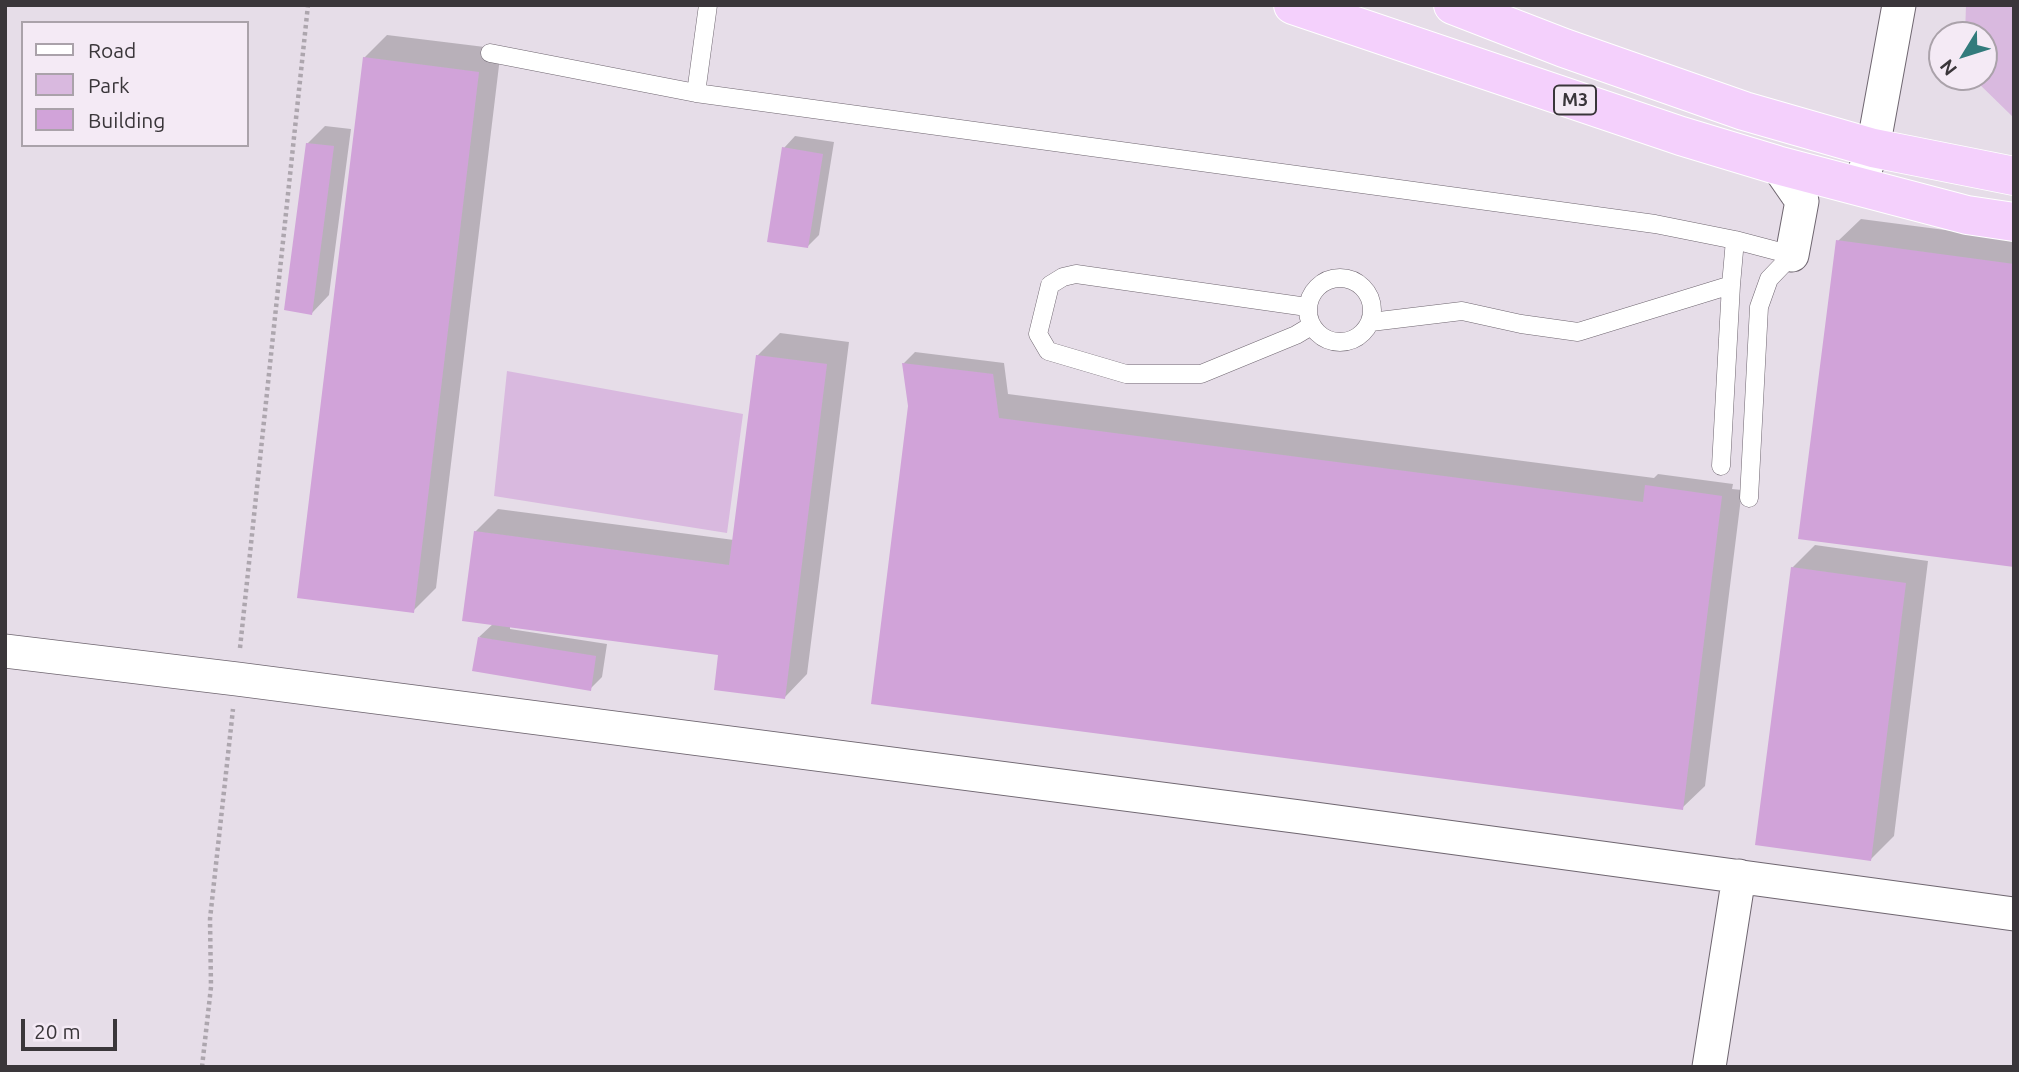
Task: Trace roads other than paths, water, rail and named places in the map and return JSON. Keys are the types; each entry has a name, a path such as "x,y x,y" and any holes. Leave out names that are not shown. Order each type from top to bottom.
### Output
{"highway":[{"name":"M3","path":"1293,5 1777,166 1966,215 2014,222"},
{"name":"M3","path":"1453,5 1564,48 1731,106 1873,148 2014,176"},
{"path":"1873,148 1908,166 2014,190"}],"street":[{"path":"1859,187 1873,148 1899,5"},
{"path":"1777,166 1802,201 1792,256"},
{"path":"5,652 237,679 2014,914"},
{"path":"1709,1067 1739,876"}],"lane":[{"path":"696,93 708,5"},
{"path":"490,53 696,93 1655,224 1735,240 1792,256 1769,279 1759,307 1749,498"},
{"path":"1721,466 1735,240"},
{"path":"1307,307 1076,274 1063,277 1050,285 1038,334 1048,351 1126,374 1201,374 1296,335 1311,326"},
{"path":"1348,278 1364,287 1373,303 1371,322 1360,336 1342,342 1325,338 1311,326 1307,307 1314,290 1321,284 1329,279 1348,278"},
{"path":"1371,322 1462,311 1521,324 1578,332 1731,285"}]}
